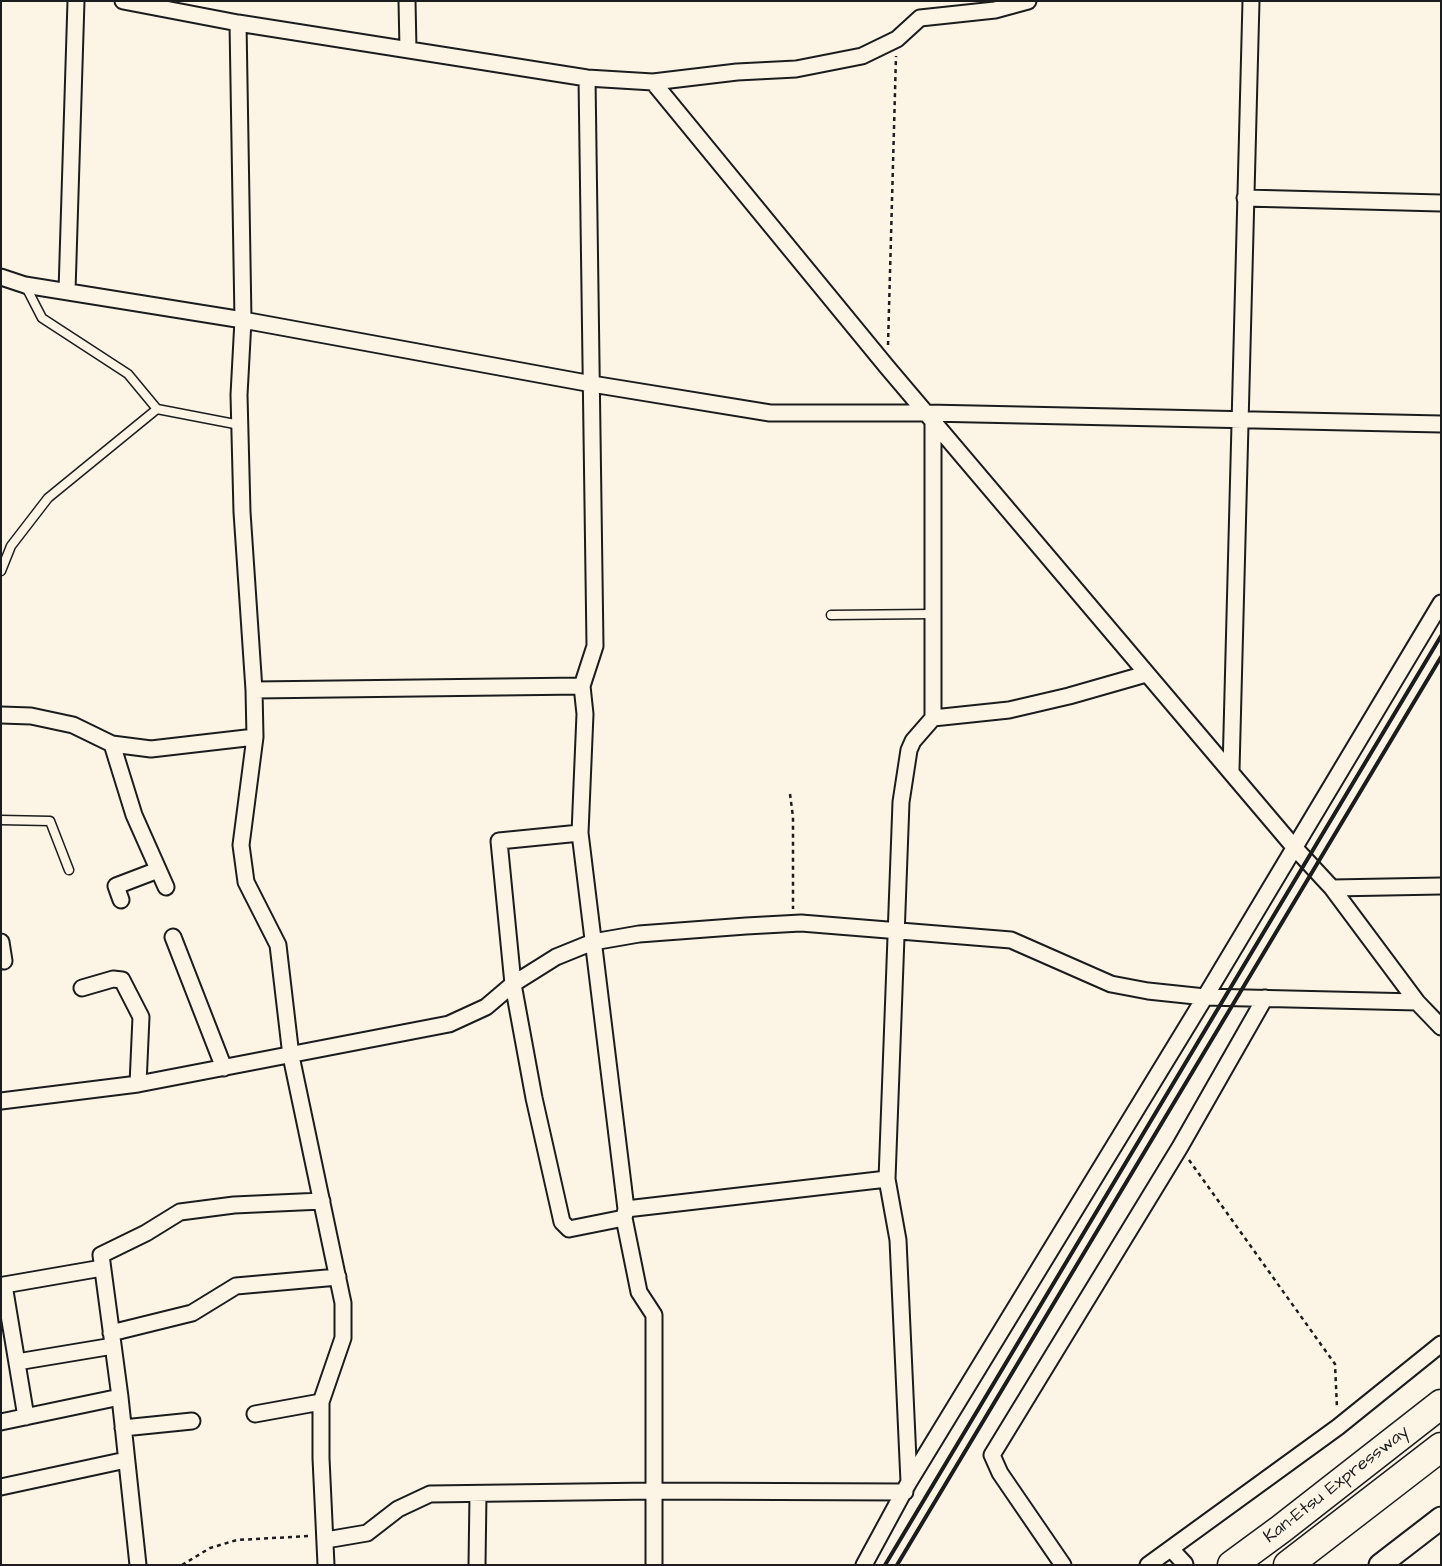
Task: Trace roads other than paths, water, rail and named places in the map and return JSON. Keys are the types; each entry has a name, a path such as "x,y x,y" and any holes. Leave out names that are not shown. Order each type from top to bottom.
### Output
{"highway":[{"name":"Kan-Etsu Expressway","path":"1232,1565 1289,1523 1441,1404"},
{"name":"Kan-Etsu Expressway","path":"1288,1565 1441,1447"}],"street":[{"path":"67,291 76,1"},
{"path":"123,1 238,23 587,78 653,82 737,72 796,69 862,56 896,38 920,18 995,10 1028,1"},
{"path":"407,1 408,49"},
{"path":"1231,770 1251,1"},
{"path":"238,23 243,320 240,425 242,512 254,690 255,737 241,845 246,882 278,945 291,1056 343,1303 343,1338 321,1402 321,1458 326,1565"},
{"path":"587,78 595,646 582,686 585,714 580,833 625,1213 639,1292 654,1315 654,1565"},
{"path":"653,82 887,366 1146,674 1231,770 1294,847 1332,888 1417,1002 1441,1027"},
{"path":"1245,198 1441,203"},
{"path":"1,277 25,285 243,320 592,384 770,413 931,417 1240,419 1441,424"},
{"path":"907,1487 898,1240 887,1179 896,930 902,802 906,760 913,741 933,718 931,417"},
{"path":"864,1565 907,1487 1205,997 1441,603"},
{"path":"933,718 1009,710 1069,696 1146,674"},
{"path":"254,690 582,686"},
{"path":"1,715 31,716 73,725 112,744 150,749 255,737"},
{"path":"112,744 134,814 166,887"},
{"path":"580,833 499,841 513,984 534,1098 562,1222 569,1228 625,1213 887,1179"},
{"path":"121,900 116,886 158,870"},
{"path":"1332,888 1441,886"},
{"path":"1,1101 138,1084 449,1024 486,1007 513,984 556,957 594,942 639,934 793,924 896,930 1012,940 1111,984 1148,992 1205,997 1417,1002"},
{"path":"173,938 224,1068"},
{"path":"1,942 4,961"},
{"path":"82,988 113,979 122,980 141,1017 138,1084"},
{"path":"1062,1565 1000,1473 992,1455 1180,1147 1264,998"},
{"path":"138,1565 120,1397 100,1255 146,1234 180,1212 234,1205 322,1201"},
{"path":"26,1417 4,1285 102,1268"},
{"path":"17,1362 112,1340 192,1313 236,1286 338,1276"},
{"path":"1148,1565 1338,1427 1441,1344"},
{"path":"1,1422 120,1397"},
{"path":"254,1414 321,1402"},
{"path":"123,1428 192,1421"},
{"path":"1,1487 126,1460"},
{"path":"326,1538 368,1533 398,1509 430,1494 907,1487"},
{"path":"477,1565 478,1494"},
{"path":"1386,1562 1441,1518"},
{"path":"1171,1549 1185,1564"}],"lane":[{"path":"25,285 42,318 128,374 157,409 240,425"},
{"path":"1,571 11,546 48,498 157,409"},
{"path":"831,615 932,614"},
{"path":"1,820 50,821 68,870"}],"railway":[{"path":"885,1565 1441,636"},
{"path":"897,1565 1441,657"}]}
